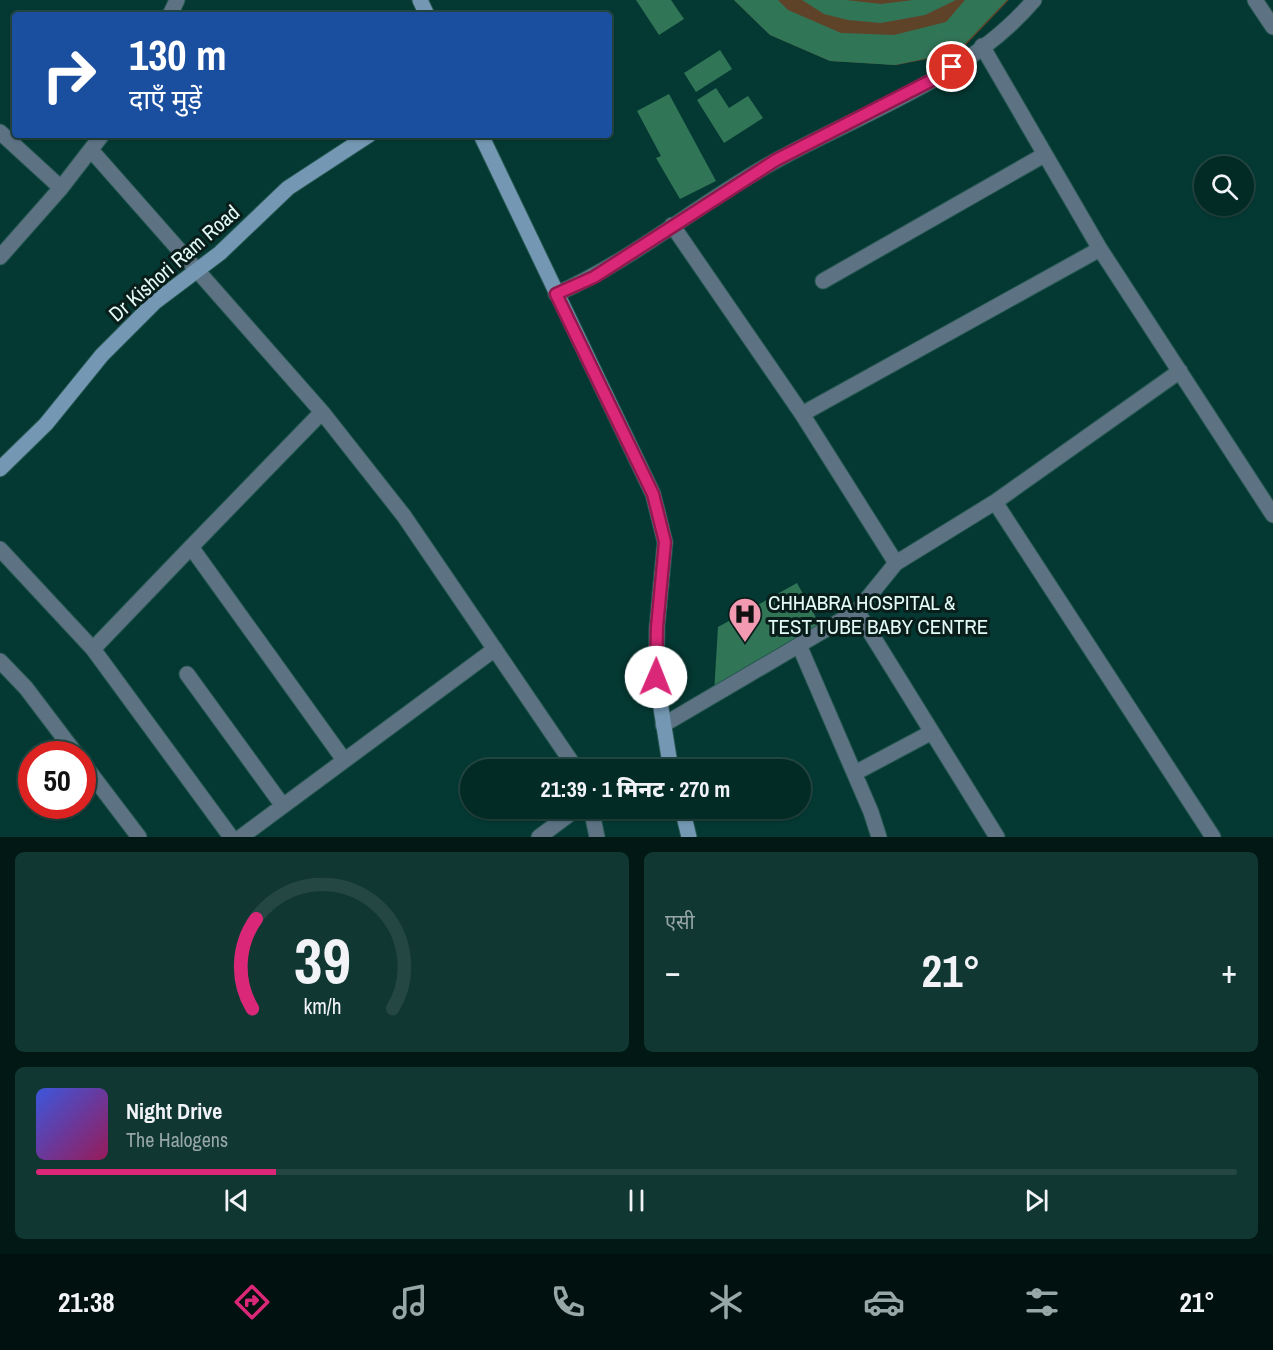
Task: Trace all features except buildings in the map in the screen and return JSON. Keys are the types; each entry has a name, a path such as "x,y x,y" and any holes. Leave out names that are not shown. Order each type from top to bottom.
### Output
{"main road":[{"name":"Dr Kishori Ram Road","path":"0,470 46,424 102,355 155,302 220,253 288,188 364,138"},
{"path":"483,138 653,494 665,542 657,627 656,677 669,759"},
{"path":"685,819 689,837"}],"street":[{"path":"556,294 594,277 776,160 938,77 1013,25 1034,0"},
{"path":"1256,0 1273,27"},
{"path":"982,46 1100,249 1273,515"},
{"path":"0,132 61,188"},
{"path":"0,257 61,188 100,138"},
{"path":"91,150 322,411 404,516 570,759"},
{"path":"823,281 1044,155"},
{"path":"672,225 802,414 896,563"},
{"path":"802,414 1100,249"},
{"path":"663,725 856,611 896,563 995,502 1180,371"},
{"path":"93,649 322,411"},
{"path":"995,502 1213,837"},
{"path":"191,547 344,760"},
{"path":"0,549 93,649 231,837"},
{"path":"856,611 997,837"},
{"path":"799,645 855,773 879,837"},
{"path":"241,837 495,649"},
{"path":"0,661 26,688 66,741"},
{"path":"186,674 283,806"},
{"path":"855,773 932,732"},
{"path":"96,780 140,837"},
{"path":"539,837 563,819"},
{"path":"593,819 597,837"}],"shaded area":[{"path":"734,0 1009,0 958,53 897,65 830,61 770,35"}],"place":[{"name":"CHHABRA HOSPITAL & TEST TUBE BABY CENTRE","path":"745,643"}],"route":[{"path":"656,677 657,627 665,542 653,494 556,294 594,277 776,160 938,77 952,67"}]}
